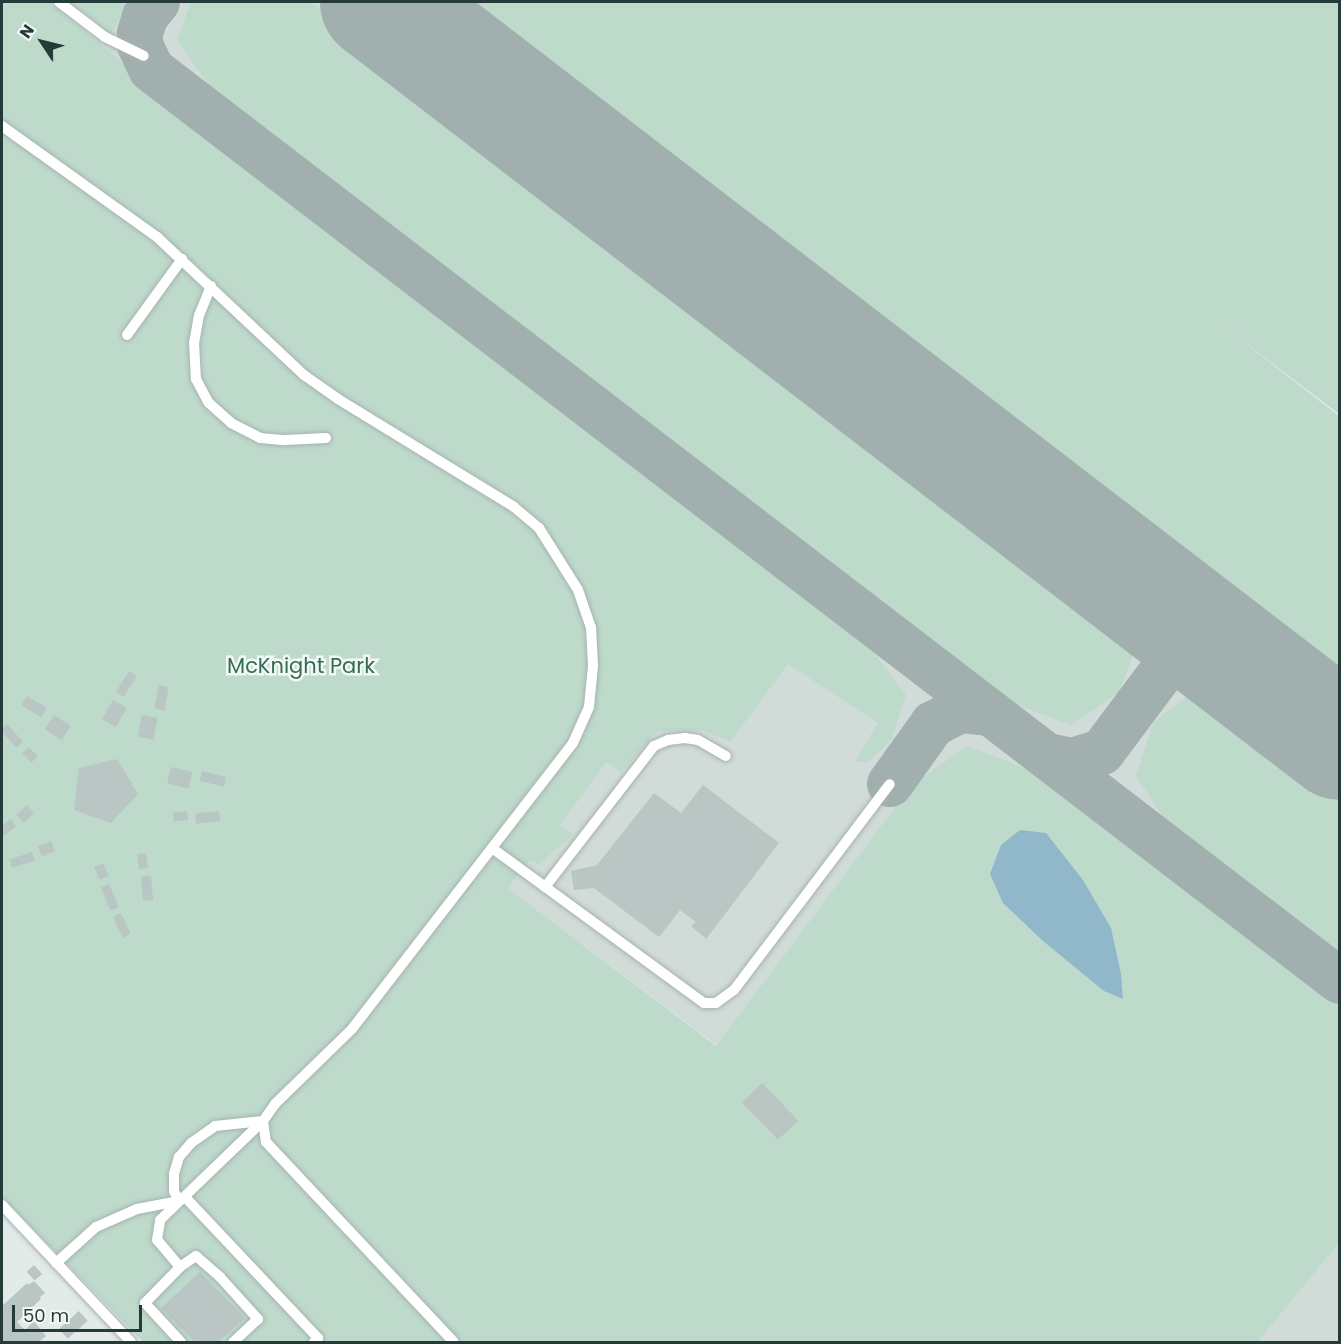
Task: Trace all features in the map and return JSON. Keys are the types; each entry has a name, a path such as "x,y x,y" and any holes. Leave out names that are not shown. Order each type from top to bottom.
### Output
{"lane":[{"path":"59,2 105,37 144,56"},
{"path":"2,126 148,230 182,259 304,375 338,399 514,507 539,528 578,590 591,627 593,666 589,707 573,743 352,1029 276,1104 263,1121 160,1220 157,1240 180,1267"},
{"path":"127,335 182,259"},
{"path":"211,286 199,315 194,342 196,379 209,404 231,423 260,438 285,441 326,438"},
{"path":"544,886 654,746 668,740 686,738 698,740 726,756"},
{"path":"492,848 704,1003 716,1003 734,990 890,784"},
{"path":"263,1121 215,1126 191,1143 179,1157 174,1174 174,1191 318,1338 314,1342"},
{"path":"263,1121 266,1142 453,1342"},
{"path":"56,1263 96,1227 137,1209 182,1199"},
{"path":"2,1205 131,1342"},
{"path":"181,1342 145,1303 180,1267 196,1256 220,1276 258,1319 233,1342"}],"shaded area":[{"path":"2,2 914,2 1121,246 1339,418 1339,1215 892,815 717,1046 508,888 628,727"},
{"path":"1339,1243 1339,1342 1258,1342"}],"green space":[{"name":"McKnight Park","path":"2,2 48,2 227,148 856,630 906,695 892,739 868,762 854,762 878,723 788,664 730,742 702,730 658,731 621,772 606,762 560,825 573,834 539,865 529,860 508,888 716,1046 911,786 967,746 1051,778 1339,998 1339,1243 1258,1342 143,1342 2,1197"},
{"path":"71,2 135,2 110,33"},
{"path":"191,2 311,2 1140,637 1119,692 1071,725 993,696 226,109 177,40"},
{"path":"441,2 1339,2 1339,414 1223,326 1339,416 1339,690"},
{"path":"1202,684 1339,790 1339,953 1292,916 1334,959 1182,845 1136,776 1153,723"}],"water":[{"path":"1020,830 1046,833 1083,880 1111,928 1121,974 1123,999 1104,991 1043,941 1003,903 990,874 1001,845"}],"building":[{"path":"129,671 137,676 123,697 116,692"},
{"path":"159,685 169,687 164,710 154,709"},
{"path":"27,696 47,708 41,717 21,705"},
{"path":"113,700 127,708 116,727 102,719"},
{"path":"54,715 71,726 62,740 45,729"},
{"path":"142,715 158,718 154,740 138,737"},
{"path":"7,724 23,742 16,748 2,732 2,729"},
{"path":"29,747 38,757 31,763 22,753"},
{"path":"117,759 138,794 111,823 74,810 79,768"},
{"path":"171,767 192,772 189,789 167,784"},
{"path":"202,771 226,777 224,787 200,781"},
{"path":"703,785 779,843 706,939 691,926 696,922 680,910 659,937 594,888 574,890 571,871 597,865 654,793 681,813"},
{"path":"27,805 34,813 24,822 16,814"},
{"path":"187,811 188,820 174,821 173,812"},
{"path":"219,811 220,821 196,823 195,814"},
{"path":"10,819 16,826 2,838 2,826"},
{"path":"51,841 55,851 42,856 38,846"},
{"path":"32,852 35,861 12,868 9,859"},
{"path":"146,853 148,868 139,869 137,854"},
{"path":"103,863 109,876 100,880 94,867"},
{"path":"151,876 153,900 143,901 141,877"},
{"path":"109,884 119,907 110,911 101,888"},
{"path":"121,913 131,934 123,938 113,917"},
{"path":"762,1083 798,1120 778,1140 742,1102"},
{"path":"34,1265 42,1274 35,1281 27,1272"},
{"path":"200,1272 245,1318 218,1342 195,1342 161,1308"},
{"path":"34,1281 45,1293 17,1322 25,1330 34,1321 46,1336 39,1342 2,1342 2,1306 27,1283 28,1285"},
{"path":"79,1311 88,1321 68,1339 59,1329"}],"taxiway":[{"path":"157,2 145,17 140,33 140,45 151,69 1340,981"},
{"path":"1155,598 1173,625 1174,643 1170,661"},
{"path":"1047,756 1072,761 1102,752 1170,661 1184,653 1198,651 1217,653 1233,659"},
{"path":"890,784 933,724 960,710 991,713"}],"runway":[{"path":"379,2 1340,741"}]}
